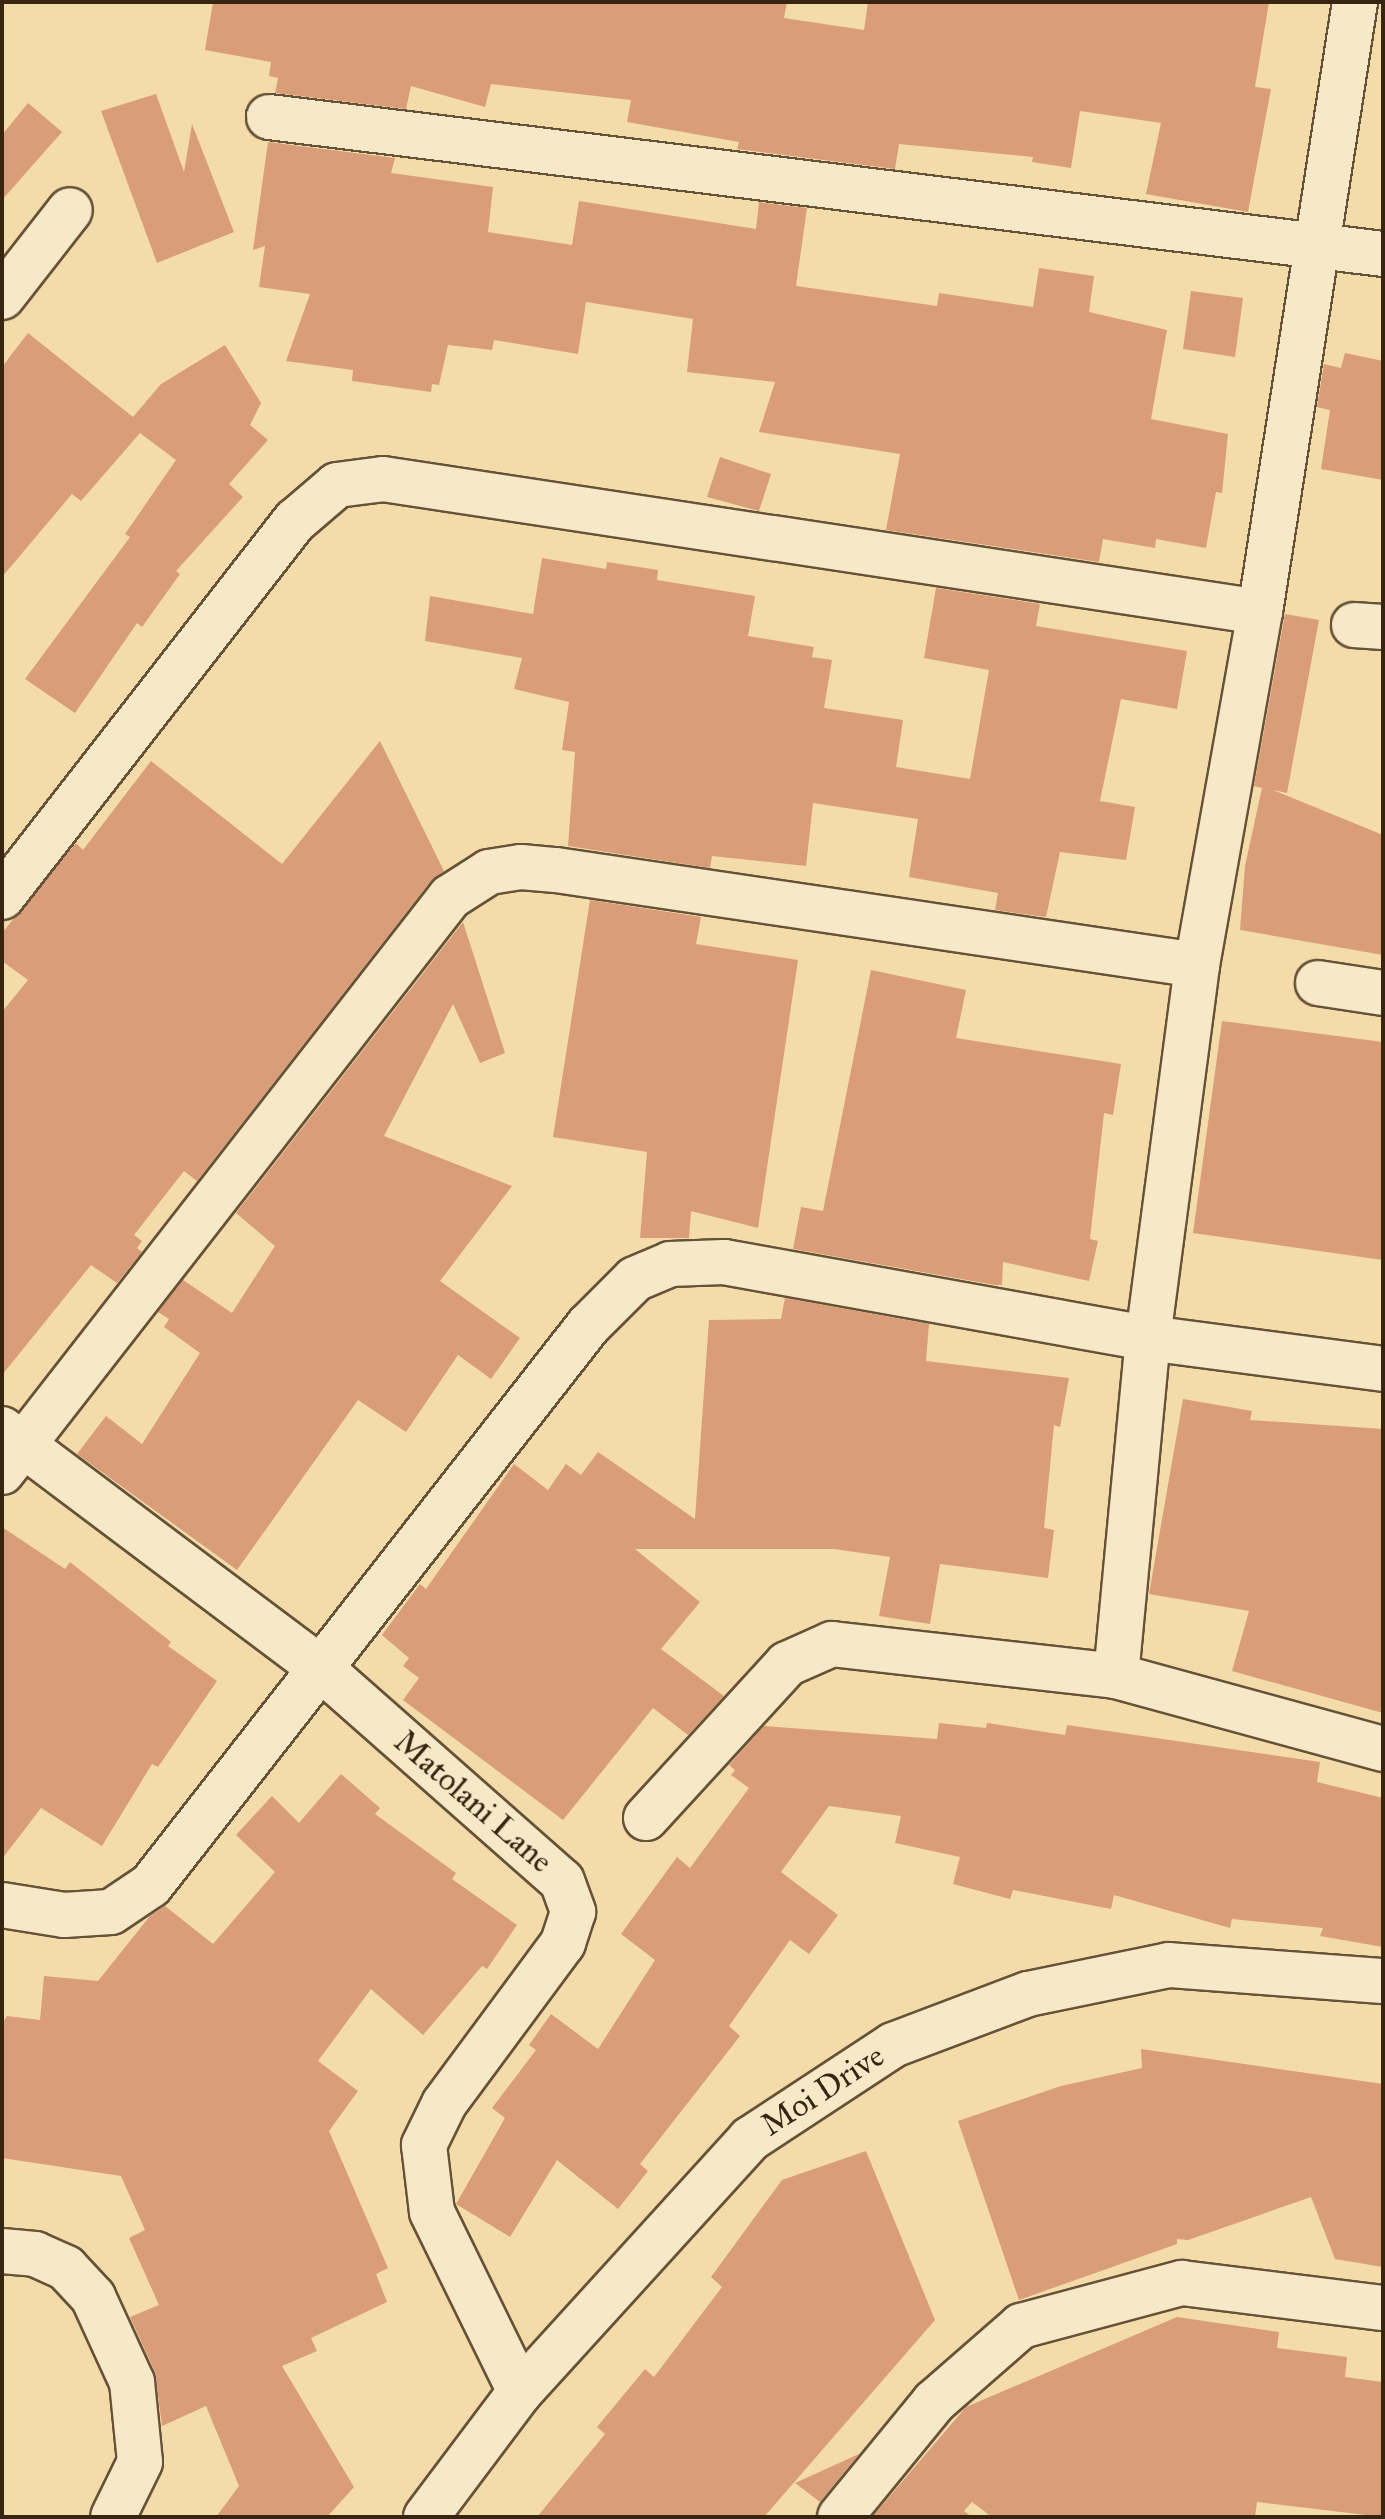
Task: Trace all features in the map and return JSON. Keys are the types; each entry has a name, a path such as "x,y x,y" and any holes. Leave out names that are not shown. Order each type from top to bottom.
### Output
{"street":[{"path":"1116,1676 1148,1338 1197,965 1260,612 1355,2"},
{"path":"269,117 1383,254"},
{"path":"2,297 70,210"},
{"path":"2,897 295,521 337,485 383,479 1260,612"},
{"path":"9,1448 450,897 489,872 521,867 556,870 1197,965"},
{"path":"1318,983 1383,993"},
{"path":"2,1905 64,1915 111,1912 151,1885 318,1666 588,1326 635,1279 670,1264 724,1262 1148,1338 1383,1369"},
{"name":"Matolani Lane","path":"9,1448 318,1666 562,1881 573,1912 563,1943 444,2104 424,2145 432,2212 520,2392"},
{"path":"646,1818 787,1664 832,1644 1116,1676 1383,1749"},
{"name":"Moi Drive","path":"426,2517 520,2392 750,2139 893,2045 1028,1994 1169,1965 1383,1981"},
{"path":"2,2251 35,2254 66,2268 93,2297 132,2382 140,2462 113,2517"},
{"path":"840,2517 934,2402 1021,2326 1182,2283 1383,2308"}],"building":[{"path":"213,2 787,2 784,18 864,30 868,2 1269,2 1255,87 1271,89 1248,212 1146,194 1161,123 1080,111 1071,168 1032,162 1033,157 899,144 895,169 737,149 739,142 627,122 631,100 491,84 485,107 411,86 406,109 275,93 278,78 269,76 271,62 205,50"},
{"path":"156,94 184,172 192,124 234,232 157,263 101,111"},
{"path":"28,103 62,132 2,200 2,135"},
{"path":"268,142 395,158 391,173 493,187 488,232 572,245 579,201 756,229 759,202 807,208 796,286 937,306 939,293 1033,307 1039,268 1094,276 1089,312 1167,330 1151,419 1228,434 1222,493 1216,492 1206,548 1156,539 1155,548 1103,539 1099,562 886,530 900,454 759,432 775,382 687,372 693,319 586,302 578,354 494,340 492,350 448,345 439,385 432,384 431,392 352,381 353,370 286,361 310,294 259,287 265,246 253,250"},
{"path":"1191,291 1243,298 1235,357 1183,349"},
{"path":"28,333 133,417 161,384 225,345 261,403 250,425 268,440 229,484 243,497 176,571 180,574 142,627 137,623 75,713 25,679 130,537 125,534 176,460 140,433 81,501 72,494 2,577 2,367"},
{"path":"1345,353 1383,361 1383,480 1321,469 1330,410 1317,407 1324,364 1341,368"},
{"path":"720,457 771,474 759,511 707,497"},
{"path":"542,558 606,569 607,562 658,570 657,580 755,596 748,636 814,647 812,657 832,660 824,708 903,720 896,767 970,779 989,670 924,658 936,588 1040,604 1036,626 1187,651 1177,709 1121,699 1100,801 1135,807 1126,860 1060,852 1046,917 995,910 998,893 909,877 918,819 813,803 806,866 712,856 710,868 568,846 575,752 562,750 569,702 514,689 522,658 425,641 430,596 533,614"},
{"path":"1285,614 1319,620 1287,793 1273,790 1383,835 1383,955 1240,930 1245,866 1262,788 1254,786"},
{"path":"380,741 444,871 430,882 197,1181 184,1171 134,1235 142,1241 137,1248 142,1252 117,1283 91,1265 2,1375 2,1012 28,980 2,961 2,933 76,843 83,850 151,761 282,864"},
{"path":"590,900 701,917 696,944 798,960 758,1228 691,1211 689,1238 640,1238 647,1152 553,1137"},
{"path":"463,922 505,1053 480,1063 453,1004 384,1136 512,1186 440,1281 520,1338 491,1379 458,1355 406,1432 358,1400 237,1570 77,1454 106,1416 142,1444 200,1353 164,1327 169,1319 158,1312 183,1280 232,1313 275,1246 236,1213"},
{"path":"871,970 966,990 956,1038 1121,1064 1113,1115 1104,1113 1090,1239 1098,1241 1089,1281 1003,1262 1002,1285 995,1285 793,1249 801,1207 823,1211"},
{"path":"1222,1021 1383,1042 1383,1260 1193,1233"},
{"path":"785,1298 929,1324 926,1361 1069,1378 1060,1427 1054,1425 1044,1528 1054,1530 1048,1578 940,1564 930,1624 879,1616 890,1557 834,1549 635,1549 700,1602 661,1649 724,1696 688,1735 653,1708 563,1820 403,1700 419,1678 403,1666 409,1658 382,1635 420,1584 426,1589 514,1464 548,1490 566,1464 581,1475 598,1452 695,1519 709,1320 781,1319"},
{"path":"1183,1399 1252,1411 1250,1420 1383,1429 1383,1713 1232,1671 1249,1611 1149,1594"},
{"path":"2,1527 65,1569 70,1562 171,1642 168,1646 217,1681 158,1767 152,1764 102,1846 41,1808 2,1859"},
{"path":"939,1723 986,1728 987,1723 1065,1735 1067,1725 1320,1762 1317,1782 1383,1798 1383,1947 1320,1936 1323,1928 1232,1919 1230,1928 1114,1895 1111,1909 1013,1890 1010,1899 953,1884 960,1857 895,1843 901,1816 829,1806 781,1872 838,1915 809,1954 790,1940 729,2026 740,2036 640,2164 648,2171 618,2209 557,2160 510,2237 456,2204 505,2118 492,2108 536,2050 529,2045 551,2014 598,2049 655,1960 621,1934 677,1857 690,1868 749,1788 731,1775 735,1770 729,1765 764,1726 937,1739"},
{"path":"341,1774 380,1808 375,1814 456,1873 452,1879 517,1925 487,1969 482,1966 423,2035 371,1989 318,2061 358,2091 329,2131 388,2268 376,2274 387,2302 311,2338 317,2351 282,2366 354,2487 327,2517 216,2517 239,2486 206,2406 162,2426 155,2372 130,2317 159,2305 129,2238 145,2230 121,2176 2,2158 2,2024 7,2016 40,2020 44,1976 98,1981 150,1916 165,1906 213,1944 275,1872 236,1835 272,1796 299,1823"},
{"path":"1141,2049 1383,2084 1383,2267 1335,2259 1311,2197 1188,2240 1177,2239 1177,2244 1019,2300 958,2121 1061,2086 1142,2068"},
{"path":"866,2151 935,2320 764,2517 537,2517 605,2434 597,2427 645,2369 654,2377 722,2287 711,2277 782,2180"},
{"path":"1177,2317 1279,2332 1277,2348 1347,2357 1345,2377 1383,2382 1383,2517 1257,2502 1255,2517 992,2517 972,2502 964,2511 972,2517 872,2517 966,2407"},
{"path":"859,2454 820,2502 795,2483"}]}
